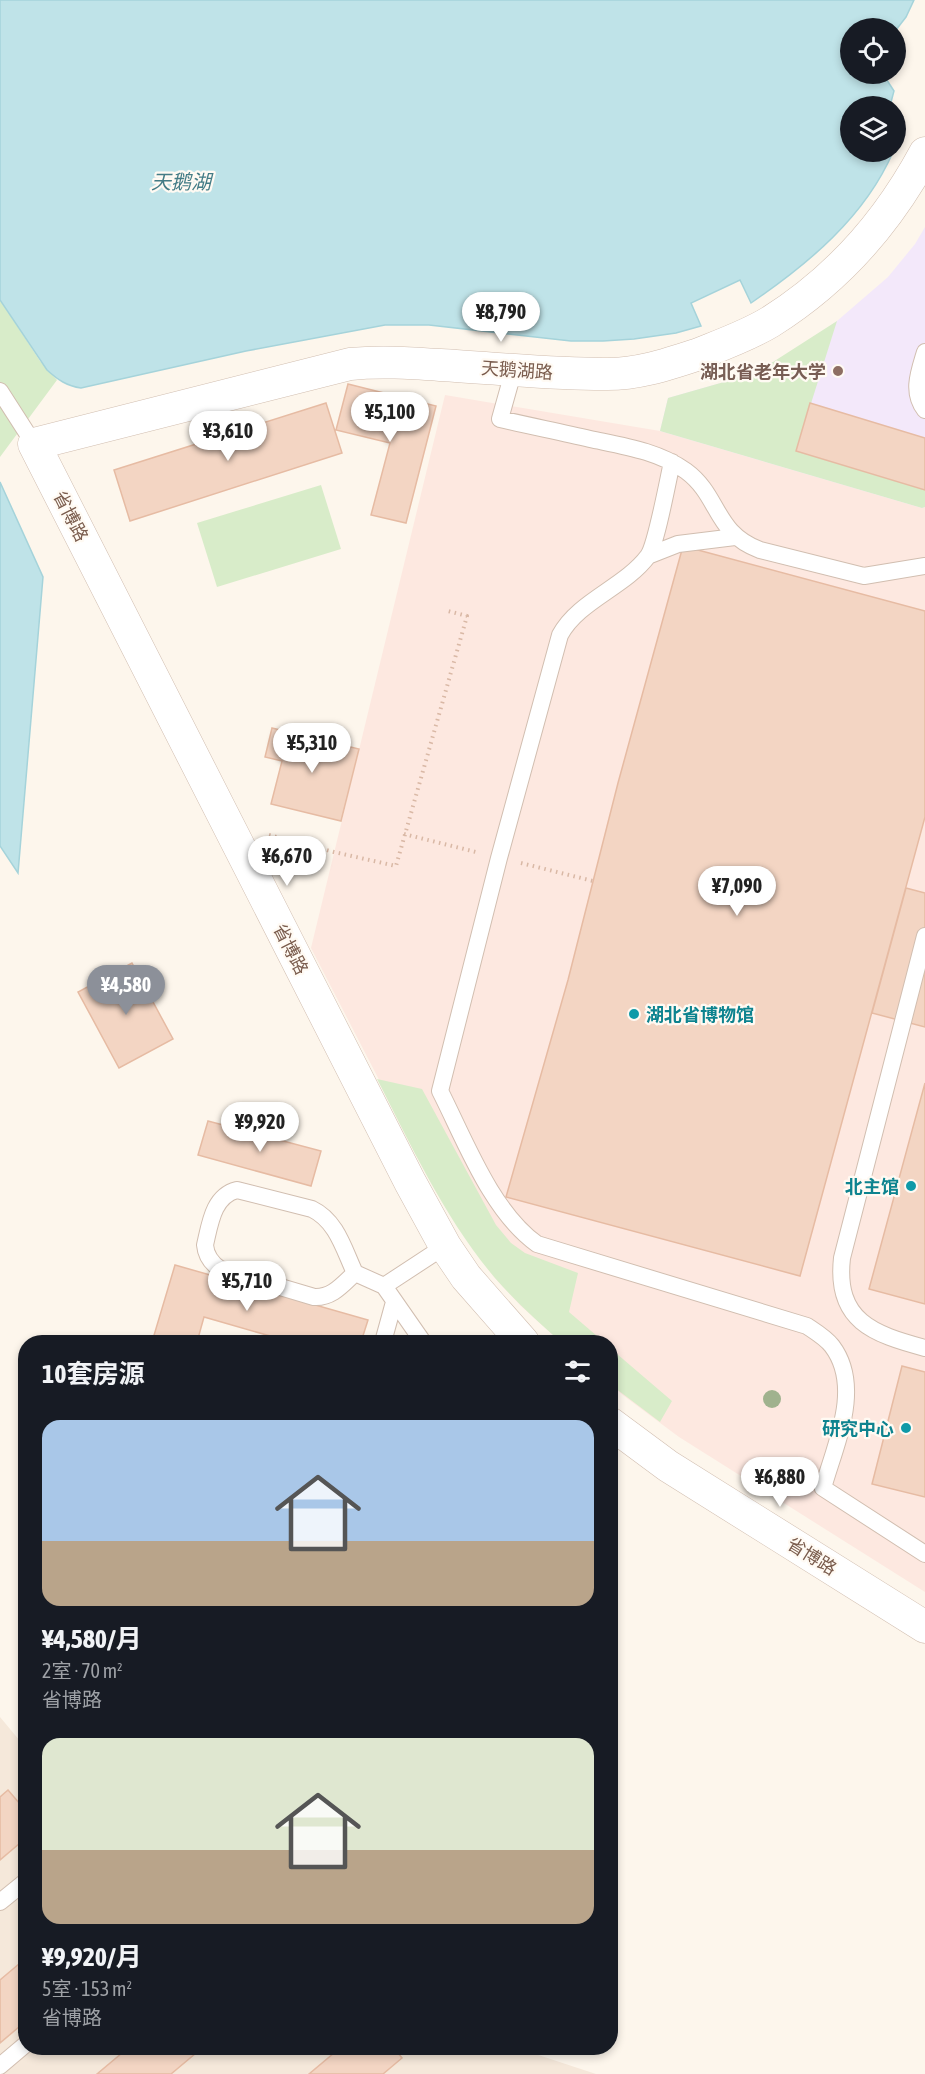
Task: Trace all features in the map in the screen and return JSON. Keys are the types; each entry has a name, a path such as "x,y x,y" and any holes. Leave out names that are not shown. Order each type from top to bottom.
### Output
{"street":[{"name":"天鹅湖路","path":"34,444 350,364 373,362 606,374 644,370 680,361 730,342 770,322 798,302 857,251 906,189 925,153"},
{"name":"省博路","path":"34,444 410,1182 445,1245 466,1277 517,1335"},
{"name":"省博路","path":"618,1429 668,1466 925,1627"}],"lane":[{"path":"925,352 916,385 918,397 925,410"},
{"path":"514,369 500,419 638,449 672,462 700,485 728,529 745,544 760,550 864,576 925,566"},
{"path":"0,390 34,444"},
{"path":"650,555 672,462"},
{"path":"735,537 678,544 650,555 612,589 571,619 560,635 498,858 440,1091 491,1192 512,1223 522,1234 537,1244 807,1326 825,1338 838,1355 845,1376 846,1388 845,1414 823,1488 925,1554"},
{"path":"925,936 840,1273 844,1297 864,1324 877,1334 925,1348"},
{"path":"355,1274 324,1298 220,1269 209,1259 205,1245 216,1206 227,1193 237,1190 320,1213 331,1224 355,1274 384,1286 418,1335"},
{"path":"384,1286 445,1245"},
{"path":"385,1335 394,1302"},
{"path":"0,1902 18,1887"},
{"path":"0,2066 18,2051"}],"path":[{"path":"227,823 396,866 467,616 448,611"}],"shaded area":[{"name":"湖北省老年大学","path":"925,227 925,507 660,431 668,398 731,380 773,362 802,346 837,321 888,277 915,244"},
{"name":"湖北省博物馆","path":"445,395 660,431 925,507 925,1592 679,1437 624,1396 618,1391 618,1335 553,1335 521,1306 494,1277 438,1194 311,948"},
{"path":"0,1717 18,1739 18,2055 538,2055 596,2074 0,2074"}],"green space":[{"path":"0,300 40,361 57,380 0,457"},
{"path":"837,321 796,451 925,490 925,507 660,431 668,398 731,380 773,362"},
{"path":"321,485 341,549 217,587 197,523"},
{"path":"377,1079 422,1089 496,1225 511,1243 525,1253 578,1273 569,1312 596,1335 553,1335 511,1295 460,1232"},
{"path":"618,1355 672,1401 660,1422 618,1390"}],"water":[{"name":"天鹅湖","path":"0,0 914,0 905,18 840,18 840,84 889,84 894,91 893,96 840,96 840,162 888,162 867,198 851,218 814,255 751,303 740,280 691,303 701,326 676,333 634,339 571,341 429,325 385,325 246,351 81,388 63,382 47,370 0,300"},
{"path":"0,482 43,577 18,873 0,846"}],"building":[{"path":"348,384 436,406 406,523 371,515 390,443 336,430"},
{"path":"326,403 342,453 130,521 114,470"},
{"path":"810,403 925,438 925,490 796,451"},
{"path":"683,546 925,611 925,817 800,1276 506,1197 568,980 618,783"},
{"path":"272,728 359,749 341,821 271,804 282,761 265,757"},
{"path":"906,888 925,893 925,1027 872,1013"},
{"path":"132,963 173,1039 119,1068 78,992"},
{"name":"北主馆","path":"925,1083 925,1304 869,1289"},
{"path":"208,1121 321,1151 311,1186 198,1155"},
{"path":"175,1265 368,1320 363,1335 267,1335 204,1317 199,1335 154,1335"},
{"name":"研究中心","path":"902,1366 925,1372 925,1497 872,1484"},
{"path":"8,1790 18,1802 18,1845 0,1860 0,1797"},
{"path":"18,1965 18,2028 0,2043 0,1980"},
{"path":"120,2055 194,2055 171,2074 97,2074"},
{"path":"332,2055 400,2055 402,2058 383,2074 309,2074"}],"place":[{"name":"湖北省老年大学","path":"838,371"},
{"name":"湖北省博物馆","path":"634,1014"},
{"name":"北主馆","path":"911,1186"},
{"name":"研究中心","path":"906,1428"}]}
